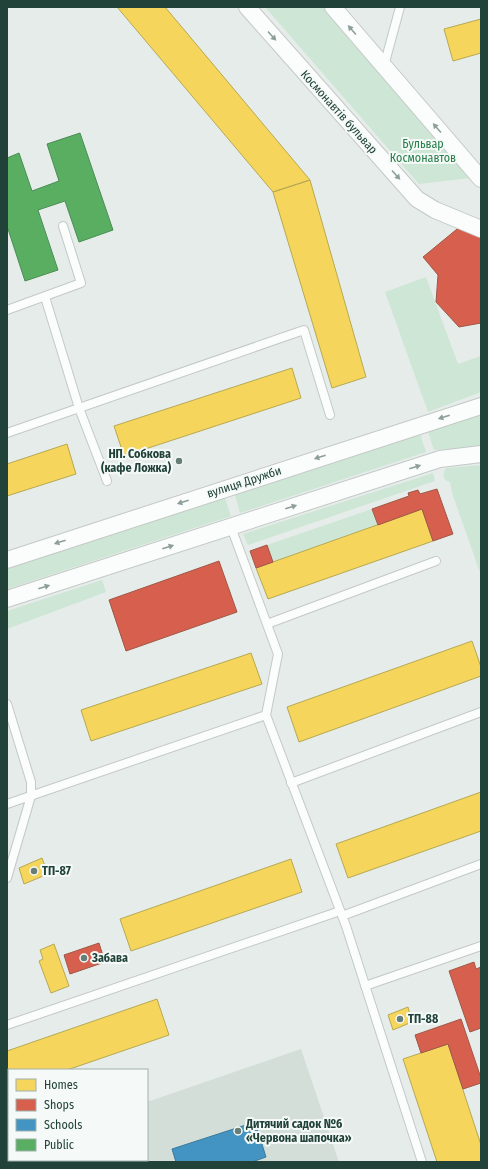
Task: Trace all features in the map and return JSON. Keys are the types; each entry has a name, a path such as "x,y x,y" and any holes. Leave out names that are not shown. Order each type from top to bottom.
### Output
{"street":[{"name":"Космонавтів бульвар","path":"246,7 416,199 435,210 481,229"},
{"path":"333,7 481,179"},
{"name":"вулиця Дружби","path":"7,560 481,406"},
{"path":"7,599 440,459 481,454"}],"lane":[{"path":"384,66 400,7"},
{"path":"7,310 81,283 63,226"},
{"path":"45,297 79,408 107,481"},
{"path":"7,433 304,330 330,415"},
{"path":"231,527 278,654 266,715 341,913 422,1162"},
{"path":"267,624 436,561"},
{"path":"7,704 31,782 31,796 7,878"},
{"path":"291,783 481,712"},
{"path":"7,804 266,715"},
{"path":"7,1025 341,913 481,864"},
{"path":"365,986 481,946"}],"shaded area":[{"name":"Дитячий садок №6 «Червона шапочка»","path":"301,1049 339,1162 94,1162 148,1161 148,1102"}],"green space":[{"name":"Бульвар Космонавтов","path":"265,7 325,7 479,177 419,184"},
{"path":"426,277 458,364 481,356 481,392 428,412 385,292"},
{"path":"481,415 481,447 434,450 428,432 459,420"},
{"path":"420,434 426,452 240,513 235,495"},
{"path":"481,465 481,575 452,493 450,482 445,479 444,473 446,468"},
{"path":"433,473 435,481 248,545 243,534"},
{"path":"225,498 231,516 7,589 7,569"},
{"path":"372,509 378,525 273,562 267,545"},
{"path":"102,580 106,592 7,629 7,611"}],"building: Homes":[{"path":"117,7 165,7 310,180 273,192"},
{"path":"481,19 481,53 453,61 444,29"},
{"path":"310,180 366,377 332,388 273,192"},
{"path":"292,368 301,398 124,456 114,426"},
{"path":"67,444 76,474 7,496 7,464"},
{"path":"422,509 433,541 268,599 256,568"},
{"path":"472,641 481,667 481,676 299,742 287,707"},
{"path":"251,653 262,684 91,741 81,710"},
{"path":"481,792 481,831 348,878 336,844"},
{"name":"ТП-87","path":"42,858 48,874 24,884 19,868"},
{"path":"291,859 302,892 131,951 120,919"},
{"path":"54,944 69,986 51,993 39,961 43,959 40,950"},
{"path":"157,999 169,1035 70,1069 8,1069 7,1091 7,1051"},
{"name":"ТП-88","path":"408,1007 412,1022 393,1030 388,1015"},
{"path":"448,1044 481,1145 481,1162 437,1162 403,1059"}],"building: Shops":[{"path":"468,220 481,234 481,323 459,327 436,302 438,275 423,257"},
{"path":"437,489 453,534 433,541 422,509 378,525 372,509 409,496 408,493 418,490 420,494"},
{"path":"267,545 273,562 256,568 250,551"},
{"path":"219,561 237,612 126,651 109,600"},
{"path":"99,943 105,962 70,974 64,955"},
{"path":"474,962 476,969 481,967 481,1028 470,1032 449,971"},
{"path":"461,1019 481,1078 481,1083 463,1089 448,1044 421,1053 415,1035"}],"building: Schools":[{"path":"255,1122 266,1157 252,1162 176,1162 172,1149"}],"building: Public":[{"path":"80,133 113,230 79,242 65,201 38,210 58,270 25,281 7,226 7,158 19,153 32,191 59,181 47,144"}],"place":[{"name":"НП. Собкова (кафе Ложка)","path":"179,461"},
{"name":"ТП-87","path":"34,871"},
{"name":"Забава","path":"84,958"},
{"name":"ТП-88","path":"400,1019"},
{"name":"Дитячий садок №6 «Червона шапочка»","path":"238,1131"}]}
